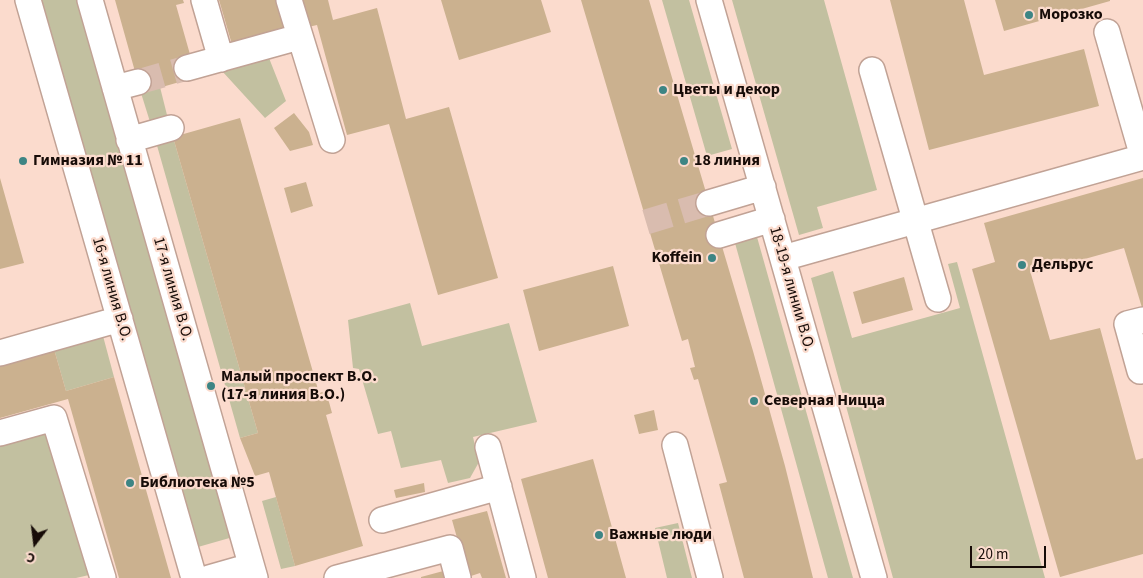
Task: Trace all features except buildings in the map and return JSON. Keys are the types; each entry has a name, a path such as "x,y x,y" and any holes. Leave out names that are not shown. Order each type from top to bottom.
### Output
{"street":[{"name":"16-я линия В.О.","path":"28,0 194,578"},
{"name":"17-я линия В.О.","path":"90,0 126,85 129,140 253,572"},
{"path":"204,0 220,59"},
{"path":"289,0 332,140"},
{"name":"18-19-я линии В.О.","path":"709,0 874,578"},
{"path":"783,258 1143,157 1107,32"},
{"path":"187,68 299,37"},
{"path":"872,70 938,299"},
{"path":"129,140 171,128"},
{"path":"709,203 763,187"},
{"path":"718,236 772,219"},
{"path":"0,354 74,324 120,319"},
{"path":"1140,371 1127,324 1143,320"},
{"path":"0,433 54,418 103,578"},
{"path":"675,445 710,578"},
{"path":"488,447 523,578"},
{"path":"382,520 498,487"},
{"path":"337,578 450,548 458,578"},
{"path":"209,578 253,572"}],"shaded area":[{"path":"42,0 78,0 233,537 198,547"},
{"path":"662,0 689,0 732,149 707,156"},
{"path":"732,0 824,0 877,190 817,207 823,228 799,235"},
{"path":"267,53 286,101 265,118 222,71"},
{"path":"160,87 168,119 151,125 141,93"},
{"path":"173,137 258,433 240,438 156,142"},
{"path":"757,237 853,578 828,578 735,243"},
{"path":"957,262 1045,578 893,578 811,278 833,271 852,338 960,308 948,264"},
{"path":"410,303 422,346 509,323 537,422 473,437 479,462 470,478 448,483 441,460 401,468 391,431 378,434 359,369 353,368 348,320"},
{"path":"103,336 114,377 66,391 54,349"},
{"path":"49,427 89,575 76,578 0,578 0,440"},
{"path":"276,497 295,566 281,569 262,501"},
{"path":"678,523 692,578 667,578 655,528"}],"tunnel":[{"path":"138,82 187,68"},
{"path":"646,222 709,203"}],"place":[{"name":"Морозко","path":"1029,15"},
{"name":"Цветы и декор","path":"663,90"},
{"name":"Гимназия № 11","path":"23,161"},
{"name":"18 линия","path":"684,161"},
{"name":"Koffein","path":"712,258"},
{"name":"Дельрус","path":"1022,265"},
{"name":"Малый проспект В.О. (17-я линия В.О.)","path":"211,386"},
{"name":"Северная Ницца","path":"754,401"},
{"name":"Библиотека №5","path":"130,483"},
{"name":"Важные люди","path":"599,535"}]}
